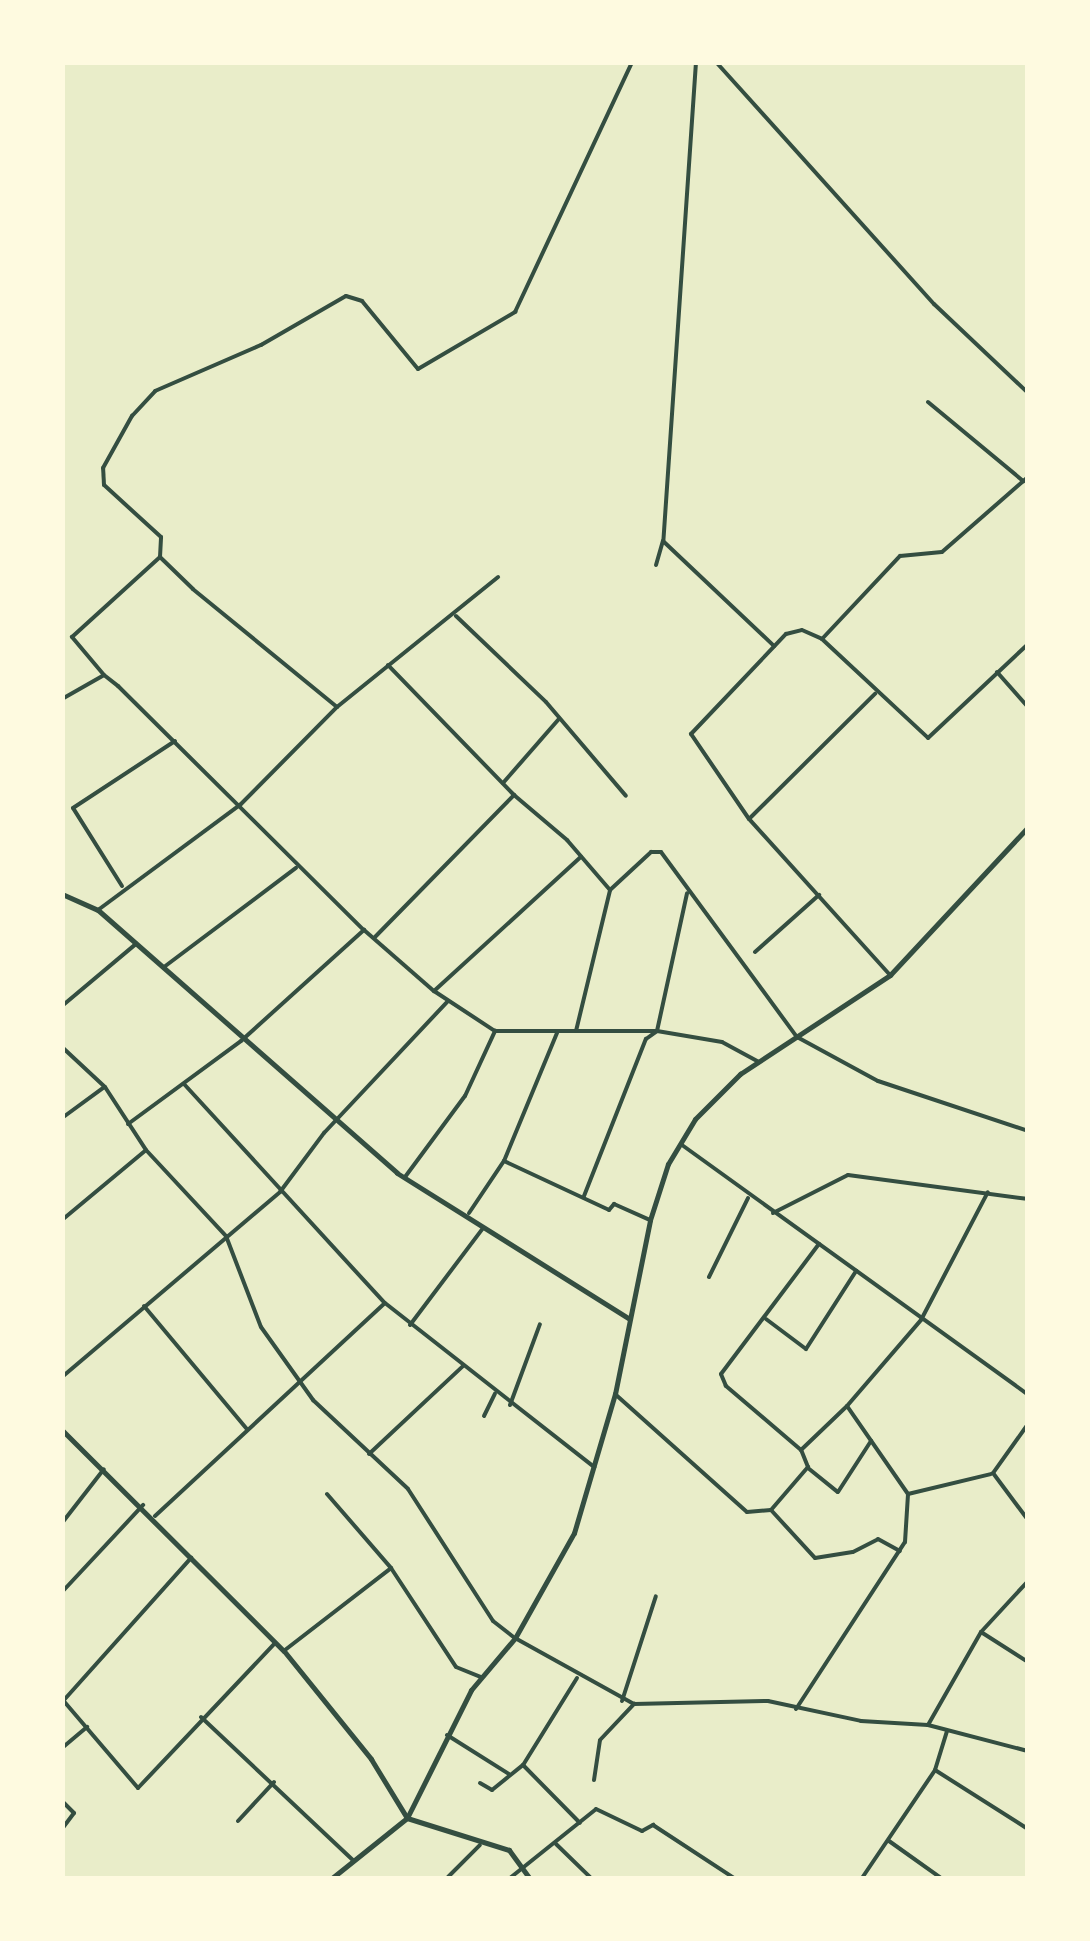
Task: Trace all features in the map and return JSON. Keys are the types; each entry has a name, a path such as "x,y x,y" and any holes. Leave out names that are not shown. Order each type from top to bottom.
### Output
{"street":[{"path":"632,62 515,312 418,369 362,301 346,296 261,345 155,392 132,416 102,468 104,484 161,537 160,557 72,637 104,675 176,741 364,930 434,991 494,1032 657,1032 722,1042 759,1062"},
{"path":"656,565 663,541 696,62"},
{"path":"716,62 934,304 1028,393"},
{"path":"822,638 900,556 942,552 1025,479 928,402"},
{"path":"663,541 774,646"},
{"path":"160,557 336,707"},
{"path":"98,910 122,886 240,805 336,707 456,616 498,577"},
{"path":"456,616 626,796"},
{"path":"890,975 750,818 692,734 774,646 802,630 822,638 875,694 928,738 1028,644"},
{"path":"388,665 610,890"},
{"path":"997,672 1028,708"},
{"path":"62,699 104,675"},
{"path":"750,818 875,694"},
{"path":"503,783 558,720"},
{"path":"122,886 73,808 176,741"},
{"path":"373,938 514,795"},
{"path":"332,1878 406,1818 447,1734 481,1678 515,1638 574,1533 614,1394 650,1220 695,1119 759,1062 890,975 1028,827"},
{"path":"575,1033 610,890 651,852 661,852 687,894 798,1037 878,1081 1028,1131"},
{"path":"434,991 581,858"},
{"path":"164,967 298,866"},
{"path":"62,894 98,910 241,1041 404,1178 469,1212 483,1228 628,1318"},
{"path":"584,1196 646,1039 657,1032 687,894"},
{"path":"755,952 819,894"},
{"path":"126,1125 241,1041 364,930"},
{"path":"62,1006 136,944"},
{"path":"62,1377 280,1192 338,1119 449,1000"},
{"path":"404,1178 465,1096 494,1032"},
{"path":"469,1212 504,1162 557,1032"},
{"path":"62,1046 105,1087 126,1125 146,1150 226,1236 261,1327 340,1432 408,1488 493,1621 515,1638 578,1678 634,1704 716,1699 928,1724 1028,1751"},
{"path":"184,1084 280,1192 410,1326 594,1467"},
{"path":"62,1118 105,1087"},
{"path":"682,1145 748,1198 819,1244 921,1320 965,1344 1028,1395"},
{"path":"62,1220 146,1150"},
{"path":"504,1162 650,1220"},
{"path":"772,1214 848,1175 1028,1199"},
{"path":"801,1450 846,1406 921,1320 988,1192"},
{"path":"709,1277 748,1198"},
{"path":"410,1326 483,1228"},
{"path":"819,1244 720,1374 726,1386 801,1450 808,1467 838,1492 871,1441"},
{"path":"766,1318 806,1349 856,1271"},
{"path":"155,1516 386,1303"},
{"path":"144,1306 247,1429"},
{"path":"510,1406 540,1324"},
{"path":"369,1454 463,1366"},
{"path":"484,1416 495,1393"},
{"path":"614,1394 746,1512 771,1510 808,1467"},
{"path":"796,1709 901,1552 908,1494 846,1406"},
{"path":"908,1494 993,1473 1028,1424"},
{"path":"62,1430 144,1504 284,1651 371,1758 406,1818 480,1845 509,1850 529,1878"},
{"path":"62,1523 104,1468"},
{"path":"993,1473 1028,1520"},
{"path":"327,1494 391,1568 456,1667 481,1678"},
{"path":"62,1592 144,1504"},
{"path":"771,1510 815,1558 853,1552 878,1539 901,1552"},
{"path":"192,1557 63,1700 138,1788 275,1643"},
{"path":"284,1651 391,1568"},
{"path":"928,1724 981,1632 1028,1581"},
{"path":"622,1701 656,1596"},
{"path":"981,1632 1028,1662"},
{"path":"480,1783 492,1790 523,1765 578,1678"},
{"path":"594,1780 600,1740 634,1704"},
{"path":"201,1717 354,1861"},
{"path":"62,1748 87,1727"},
{"path":"862,1878 935,1770 947,1731"},
{"path":"447,1734 509,1774"},
{"path":"523,1765 580,1822"},
{"path":"935,1770 1028,1829"},
{"path":"238,1821 274,1782"},
{"path":"62,1802 74,1813 62,1829"},
{"path":"510,1878 596,1810 642,1831 652,1825 734,1878"},
{"path":"889,1841 940,1878"},
{"path":"556,1844 591,1878"},
{"path":"448,1877 480,1845"}]}
